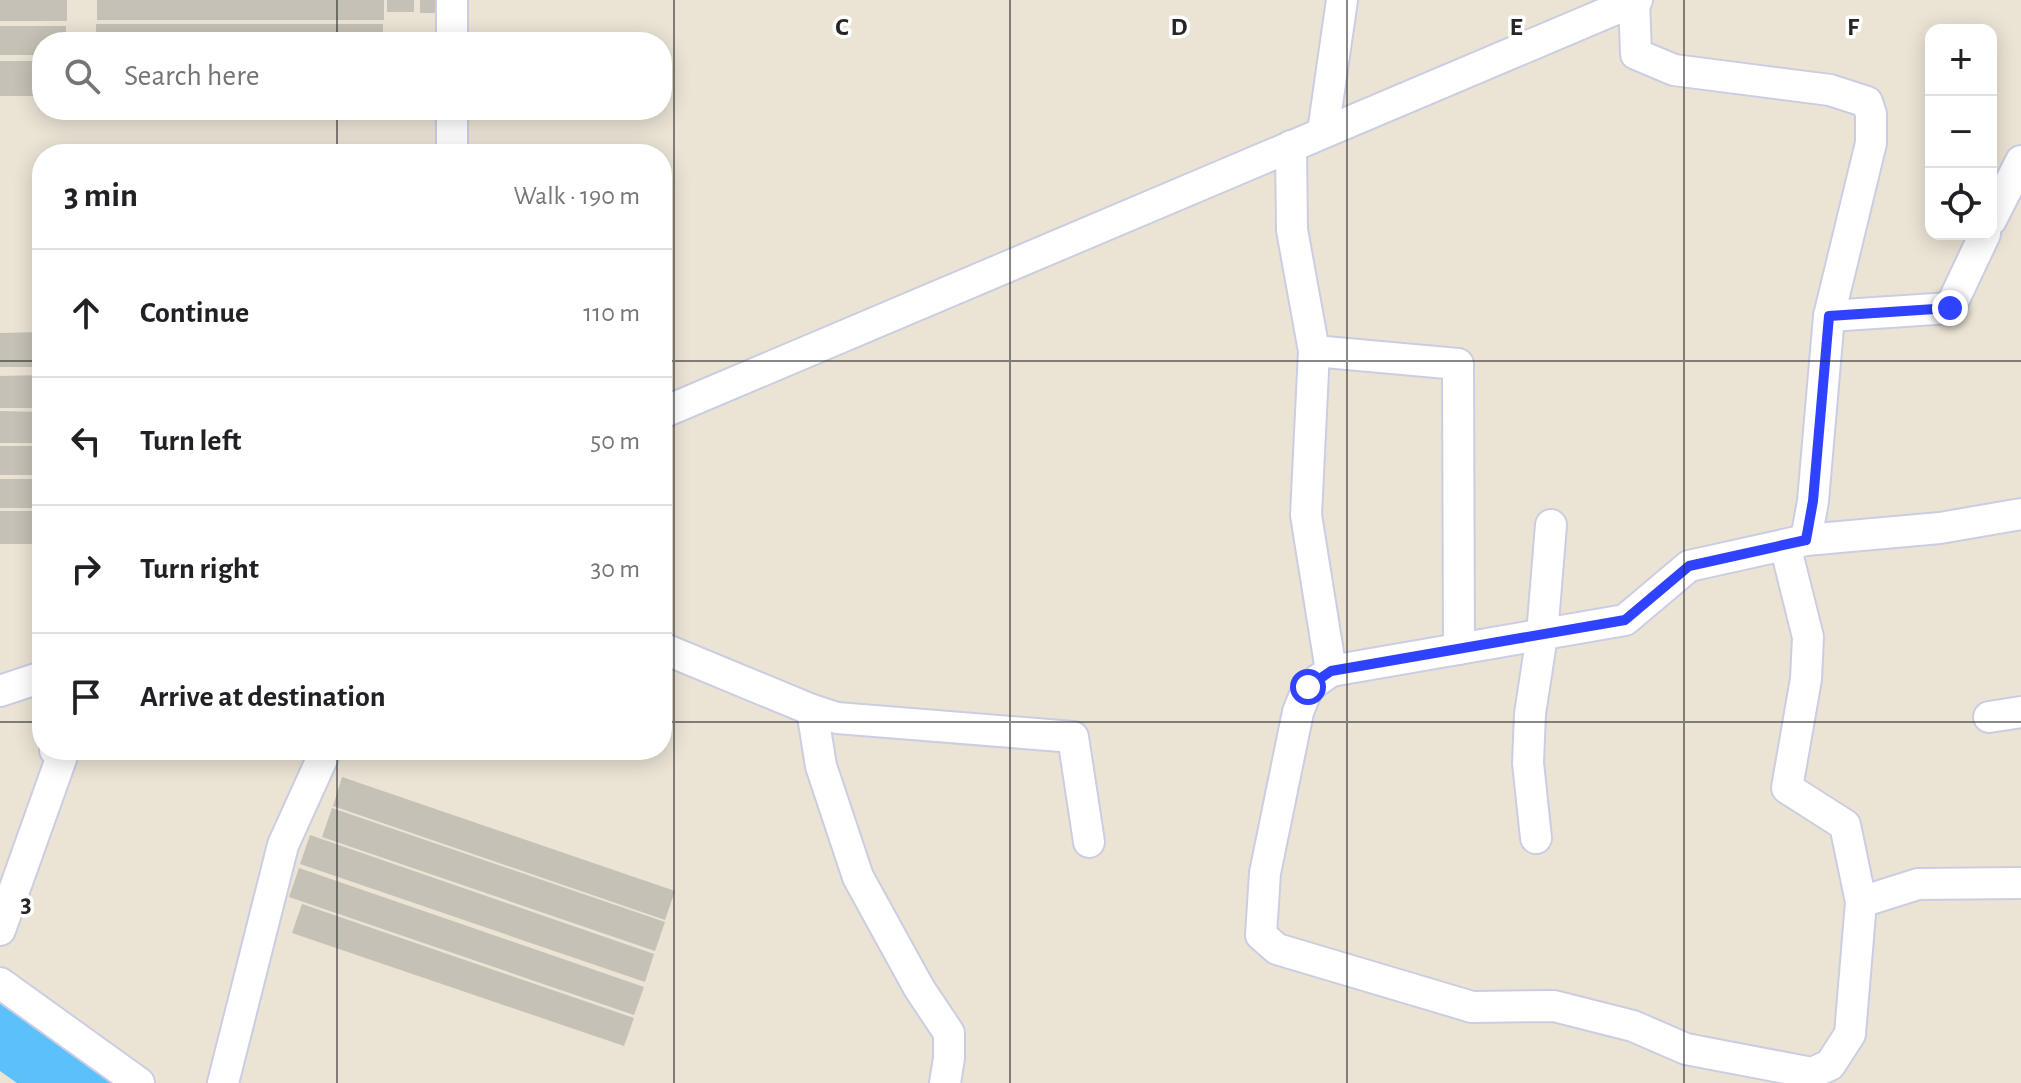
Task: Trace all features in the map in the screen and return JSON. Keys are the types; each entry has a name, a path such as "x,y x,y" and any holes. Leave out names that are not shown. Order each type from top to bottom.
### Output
{"street":[{"path":"452,0 452,32"},
{"path":"1323,132 1342,0"},
{"path":"672,409 1635,0 1636,54 1674,70 1830,90 1867,102 1871,114 1871,143 1829,316 1813,501 1796,542 1808,637 1806,679 1787,788 1845,825 1861,902 1850,1034 1830,1065 1812,1073 1686,1049 1633,1026 1554,1006 1472,1007 1277,949 1261,935 1265,873 1298,712 1308,687 1331,671 1625,620 1689,566 1796,542 1940,528 2021,514"},
{"path":"452,120 452,144"},
{"path":"1291,146 1292,230 1314,351 1306,515 1331,671"},
{"path":"1997,208 2021,161"},
{"path":"1829,316 1950,308 1982,240"},
{"path":"1314,351 1458,364 1459,649"},
{"path":"1536,838 1528,763 1530,714 1542,635 1551,525"},
{"path":"672,652 837,718 1073,737 1089,842"},
{"path":"0,691 32,680"},
{"path":"812,710 821,766 858,877 919,988 949,1033 945,1083"},
{"path":"1989,717 2021,712"},
{"path":"0,930 61,760"},
{"path":"223,1083 283,845 321,760"},
{"path":"1861,902 1918,884 2021,883"},
{"path":"0,983 139,1083"}],"water":[{"path":"0,994 125,1083 17,1083 0,1071"}],"building":[{"path":"0,0 67,0 67,21 0,21"},
{"path":"97,0 384,0 384,20 97,20"},
{"path":"387,0 414,0 414,12 387,12"},
{"path":"420,0 443,0 443,13 420,13"},
{"path":"96,24 383,24 383,32 96,32"},
{"path":"0,26 66,26 66,32 32,32 32,55 0,55"},
{"path":"0,61 32,61 32,96 0,96"},
{"path":"32,332 32,367 0,367 0,333"},
{"path":"32,375 32,408 0,408 0,376"},
{"path":"0,411 32,412 32,443 0,443"},
{"path":"0,446 32,446 32,475 0,475"},
{"path":"0,479 32,479 32,508 0,508"},
{"path":"0,511 32,511 32,544 0,544"},
{"path":"342,777 675,891 665,920 333,806"},
{"path":"332,808 665,922 655,951 322,837"},
{"path":"310,835 654,954 645,982 300,864"},
{"path":"299,868 644,987 634,1015 289,897"},
{"path":"302,904 634,1018 624,1046 292,933"}],"route":[{"path":"1308,687 1331,671 1625,620 1689,566 1806,540 1813,501 1829,316 1950,308"}]}
